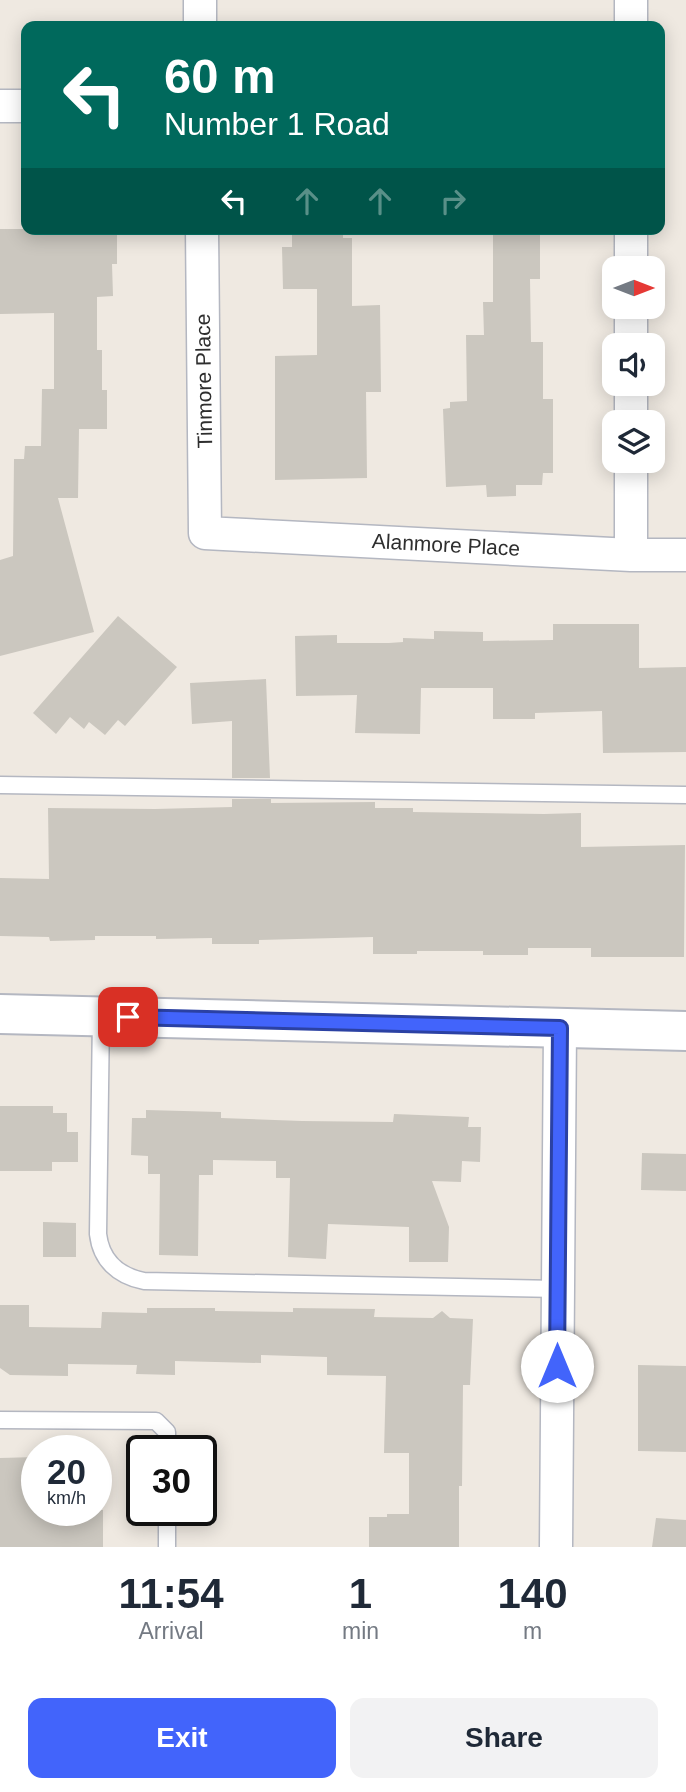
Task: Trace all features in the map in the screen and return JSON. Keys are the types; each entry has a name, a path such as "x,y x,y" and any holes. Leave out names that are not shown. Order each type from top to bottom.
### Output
{"main road":[{"path":"0,1014 686,1031"}],"street":[{"path":"200,0 200,21"},
{"path":"631,0 631,21"},
{"path":"0,106 21,106"},
{"name":"Tinmore Place","path":"202,235 205,533"},
{"path":"631,235 631,256"},
{"path":"631,473 631,555"},
{"name":"Alanmore Place","path":"205,533 631,555 686,555"},
{"path":"556,1547 560,1028"}],"lane":[{"path":"0,785 686,795"},
{"path":"101,1016 98,1234 105,1257 125,1275 144,1280 558,1289"},
{"path":"0,1420 156,1421 167,1435"},
{"path":"167,1526 167,1547"}],"building":[{"path":"0,229 21,229 21,235 117,235 117,264 112,264 113,296 97,297 97,350 102,350 102,390 107,390 107,429 79,429 78,498 58,498 94,632 0,656 0,560 13,556 14,459 24,459 25,446 41,446 42,389 54,389 54,313 0,314"},
{"path":"292,235 343,235 343,238 352,238 352,306 380,305 381,392 366,392 367,478 275,480 275,356 317,355 317,289 283,289 282,247 292,247"},
{"path":"493,235 540,235 540,279 530,279 531,342 543,342 543,399 553,399 553,473 543,473 542,485 516,485 516,496 487,497 486,485 446,487 443,409 450,408 450,402 467,401 466,335 484,335 483,302 493,302"},
{"path":"118,616 177,667 125,726 118,720 105,735 89,722 84,729 70,717 56,734 33,713"},
{"path":"553,624 639,624 639,668 686,667 686,752 603,753 602,711 535,713 535,719 493,719 493,688 421,688 420,734 355,733 357,695 296,696 295,636 337,635 337,643 389,643 403,642 403,638 434,639 434,631 483,632 483,641 553,640"},
{"path":"266,679 270,778 232,778 232,721 192,724 190,683"},
{"path":"232,799 271,799 271,803 375,802 375,808 413,808 413,812 581,813 581,847 685,845 684,957 591,957 591,948 528,948 528,955 483,955 483,951 373,954 373,937 212,944 212,938 95,936 95,940 50,941 49,937 0,936 0,878 49,879 48,808 232,807"},
{"path":"0,1106 53,1106 53,1113 67,1113 67,1132 78,1132 78,1162 52,1162 52,1171 0,1171"},
{"path":"146,1110 221,1112 221,1118 302,1121 393,1122 394,1114 469,1117 468,1127 481,1127 480,1162 462,1161 461,1182 432,1181 449,1227 448,1262 409,1262 409,1227 328,1224 326,1259 288,1257 290,1178 276,1178 276,1161 213,1160 213,1175 199,1175 198,1256 159,1255 160,1174 148,1174 148,1156 131,1155 132,1118 146,1118"},
{"path":"642,1153 686,1154 686,1191 641,1190"},
{"path":"43,1222 76,1223 76,1257 43,1257"},
{"path":"0,1305 29,1305 29,1327 101,1328 102,1312 147,1313 147,1308 293,1312 293,1308 375,1309 374,1317 433,1318 442,1311 450,1318 473,1319 470,1385 463,1385 459,1547 369,1547 369,1517 409,1514 409,1453 384,1453 386,1376 327,1375 327,1357 261,1355 261,1363 175,1361 175,1375 136,1374 137,1365 68,1364 68,1376 10,1375 0,1368"},
{"path":"638,1365 686,1366 686,1452 638,1451"},
{"path":"21,1457 21,1526 103,1526 103,1547 0,1547 0,1458"},
{"path":"656,1518 686,1520 686,1547 652,1547"}],"route":[{"path":"128,1017 560,1028 557,1366"}]}
